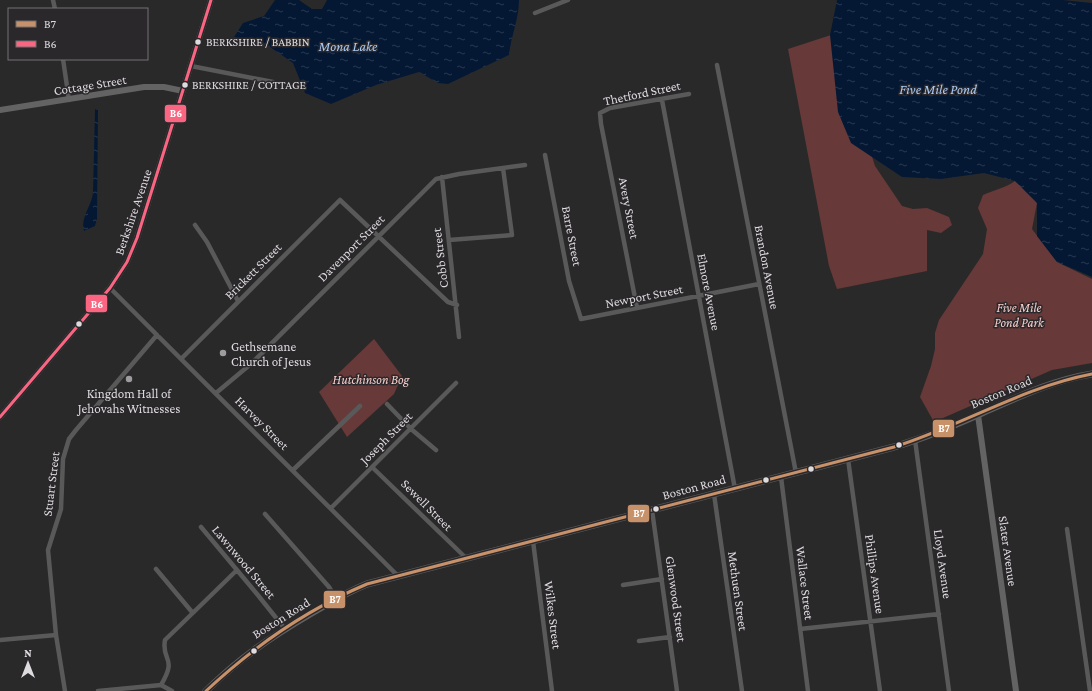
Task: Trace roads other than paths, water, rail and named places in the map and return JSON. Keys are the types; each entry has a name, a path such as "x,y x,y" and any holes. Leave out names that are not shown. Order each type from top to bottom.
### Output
{"main road":[{"name":"Berkshire Avenue","path":"0,417 110,288 127,262 137,238 211,0"},
{"name":"Cottage Street","path":"0,110 150,87 164,87 183,91"},
{"name":"Boston Road","path":"206,691 244,657 285,629 357,588 397,576 781,477 915,440 1048,385 1092,374"},
{"name":"Slater Avenue","path":"978,415 1016,691"}],"street":[{"path":"535,13 566,0"},
{"path":"63,60 69,100"},
{"name":"Brandon Avenue","path":"718,65 796,473"},
{"path":"190,66 273,82"},
{"name":"Thetford Street","path":"600,113 610,108 689,94"},
{"name":"Elmore Avenue","path":"662,100 735,489"},
{"name":"Avery Street","path":"600,113 637,308"},
{"name":"Barre Street","path":"545,155 569,281 581,319"},
{"name":"Davenport Street","path":"216,393 252,363 436,179 525,165"},
{"path":"449,240 512,235 503,168"},
{"name":"Cobb Street","path":"442,177 457,305 459,337"},
{"name":"Brickett Street","path":"182,358 340,200 379,236"},
{"path":"195,225 207,242 238,301"},
{"path":"379,236 448,302 457,305"},
{"name":"Newport Street","path":"581,319 759,284"},
{"name":"Harvey Street","path":"110,288 182,358 397,576"},
{"name":"Stuart Street","path":"65,691 56,635 48,550 61,509 63,485 61,472 65,450 76,430 158,334"},
{"name":"Joseph Street","path":"331,508 456,383"},
{"path":"387,404 411,429 436,450"},
{"path":"293,470 360,406"},
{"name":"Lloyd Avenue","path":"915,440 949,691"},
{"name":"Phillips Avenue","path":"848,459 880,691"},
{"name":"Sewell Street","path":"372,467 466,558"},
{"name":"Wallace Street","path":"781,477 808,691"},
{"name":"Methuen Street","path":"714,494 742,691"},
{"name":"Glenwood Street","path":"652,510 677,691"},
{"path":"265,514 329,588 336,599"},
{"name":"Lawnwood Street","path":"201,527 285,629"},
{"path":"1067,529 1090,691"},
{"name":"Wilkes Street","path":"533,541 552,691"},
{"path":"156,569 192,612"},
{"path":"161,685 170,666 163,647 165,640 192,612 237,570"},
{"path":"623,585 662,580"},
{"path":"800,629 870,620 938,614"},
{"path":"0,640 56,635"},
{"path":"639,641 670,637"},
{"path":"98,691 161,685 172,691"}],"water":[{"name":"Mona Lake","path":"275,0 299,0 312,9 322,9 327,0 519,0 518,14 509,55 448,84 438,83 419,72 376,85 331,104 305,93 293,63 263,42 234,37 243,23 264,16"},
{"name":"Five Mile Pond","path":"837,0 1063,0 1092,3 1092,277 1057,262 1037,236 1037,203 1015,181 984,173 941,179 902,177 851,143 838,112 830,35"},
{"path":"95,109 98,110 97,219 95,226 84,231 83,226 85,216 91,202 93,192"}],"place":[{"name":"BERKSHIRE / BABBIN","path":"198,42"},
{"name":"BERKSHIRE / COTTAGE","path":"185,85"},
{"name":"Gethsemane Church of Jesus","path":"223,353"},
{"name":"Kingdom Hall of Jehovahs Witnesses","path":"129,379"}],"park label":[{"name":"Five Mile Pond Park","path":"1019,314"},
{"name":"Hutchinson Bog","path":"371,379"}]}
